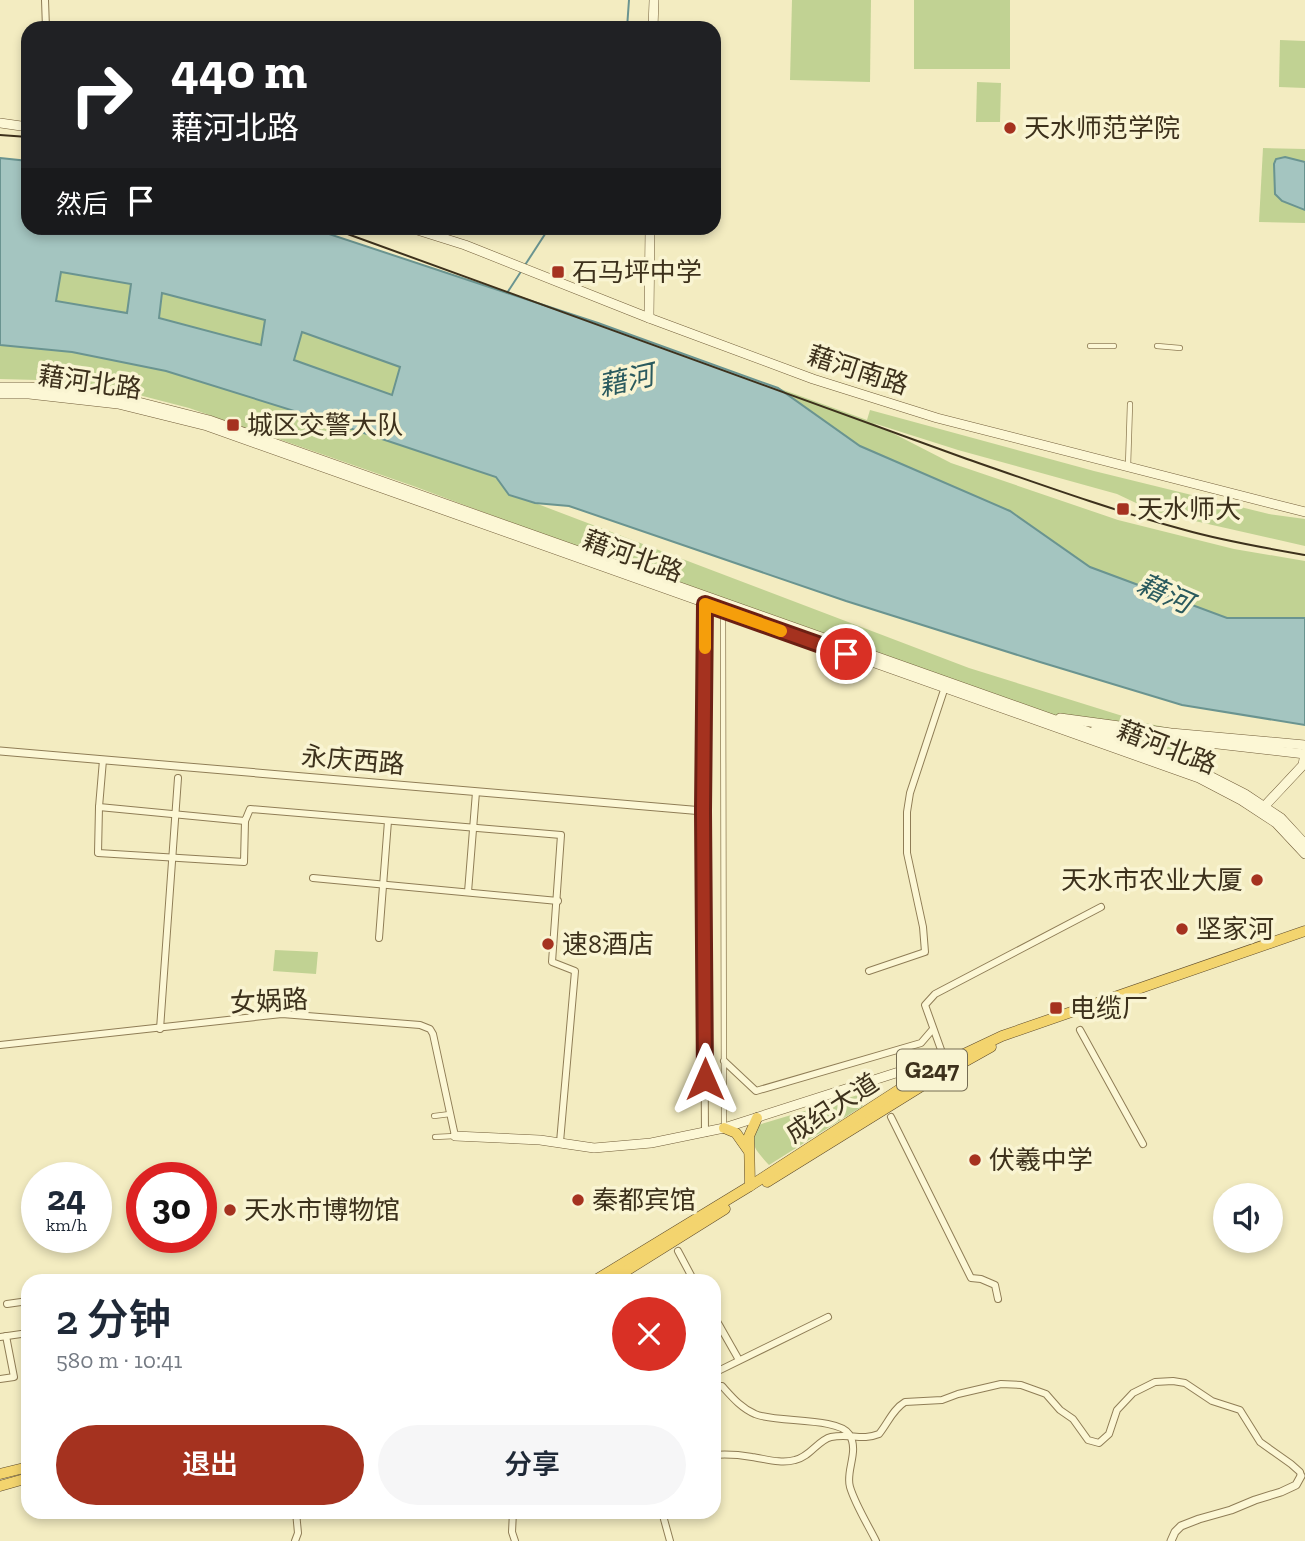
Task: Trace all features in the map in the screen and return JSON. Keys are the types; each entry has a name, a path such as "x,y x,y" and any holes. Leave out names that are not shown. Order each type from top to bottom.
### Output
{"highway":[{"name":"成纪大道","path":"621,1274 925,1084 1004,1040 1305,934"},
{"name":"成纪大道","path":"605,1274 750,1186 917,1078 980,1046 1002,1036 1305,934"},
{"path":"750,1186 749,1136 757,1118"},
{"path":"724,1128 736,1133 748,1150"},
{"path":"0,1474 21,1468"},
{"path":"0,1486 21,1480"}],"main road":[{"path":"653,0 653,21"},
{"path":"0,123 21,126"},
{"name":"藉河南路","path":"448,235 529,271 813,379 925,414 1305,512"},
{"path":"649,318 650,235"},
{"name":"藉河北路","path":"0,387 29,387 119,397 209,420 1199,778 1281,818 1305,844"},
{"name":"藉河北路","path":"0,394 29,394 118,404 207,426 705,604 946,685"},
{"path":"1044,720 1305,746"},
{"name":"藉河北路","path":"1044,720 1080,728 1202,772 1245,794 1305,854"},
{"path":"1080,728 1305,754 1303,765 1261,809"},
{"path":"456,1136 560,1142 594,1148 651,1143 724,1128 1004,1040"}],"street":[{"path":"45,0 46,21"},
{"path":"1090,346 1114,346"},
{"path":"1157,346 1180,348"},
{"path":"1128,467 1130,404"},
{"path":"705,604 705,1133"},
{"path":"723,610 724,1128"},
{"path":"869,971 925,952 923,927 907,853 907,812 946,685"},
{"name":"永庆西路","path":"0,751 703,811"},
{"path":"103,760 98,853 244,862 245,821 250,809 561,835 552,962 575,971 560,1142"},
{"path":"160,1029 178,778"},
{"path":"468,892 476,792"},
{"path":"99,807 245,821"},
{"path":"379,938 388,821"},
{"path":"313,877 558,901"},
{"path":"944,1058 925,1006 935,994 1101,907"},
{"name":"女娲路","path":"0,1045 282,1014 420,1025 430,1029 433,1034 456,1136"},
{"path":"724,1060 756,1091 921,1043 933,1029"},
{"path":"1080,1030 1143,1144"},
{"path":"434,1116 450,1114"},
{"path":"891,1117 971,1278 995,1285 998,1299"},
{"path":"435,1137 456,1136"},
{"path":"678,1251 690,1274"},
{"path":"7,1304 21,1301"},
{"path":"721,1369 828,1317"},
{"path":"721,1328 739,1360"},
{"path":"0,1379 14,1377 3,1337 21,1334"},
{"path":"721,1455 748,1456 779,1462 797,1460 828,1438 850,1435 863,1438 879,1434 901,1403 942,1400 958,1394 1013,1383 1046,1394 1060,1410 1073,1419 1087,1440 1099,1443 1109,1434 1117,1410 1133,1393 1155,1382 1185,1383 1212,1401 1240,1410 1260,1442 1291,1464 1301,1476 1296,1485 1281,1492 1181,1526 1171,1541"},
{"path":"721,1387 738,1404 757,1416 839,1427 850,1435 853,1452 849,1485 876,1541"},
{"path":"295,1541 298,1533 297,1519"},
{"path":"513,1519 515,1541"},
{"path":"664,1519 670,1541"}],"green space":[{"path":"792,0 871,0 870,82 790,80"},
{"path":"914,0 1010,0 1010,69 914,69"},
{"path":"1280,40 1305,41 1305,88 1279,87"},
{"path":"977,82 1001,83 1000,122 976,122"},
{"path":"1263,148 1305,149 1305,223 1259,222"},
{"path":"61,272 132,284 127,313 56,301"},
{"path":"162,293 265,320 261,346 158,318"},
{"path":"302,331 400,367 392,395 293,360"},
{"path":"0,345 72,352 166,371 352,429 496,477 509,495 969,668 1145,723 1189,732 1179,754 1092,729 681,586 416,487 189,408 112,388 0,379"},
{"path":"778,388 867,420 870,410 1094,471 1269,514 1305,519 1305,546 1155,512 1117,494 958,450 873,423 951,463 1118,520 1234,549 1305,561 1305,618 1227,618 1090,567 1010,511 860,446"},
{"path":"275,950 318,952 316,974 273,971"},
{"path":"858,1095 863,1106 769,1165 755,1147 754,1138 758,1125"}],"water":[{"path":"1285,157 1305,162 1305,210 1282,201 1275,194 1274,164 1276,159"},
{"name":"藉河","path":"0,158 21,160 21,235 332,235 598,323 778,388 860,446 1010,511 1090,567 1227,618 1305,618 1305,725 1182,705 846,601 569,506 535,503 509,495 496,477 352,429 166,371 72,352 0,345","holes":["61,272 131,284 127,313 56,301","162,293 265,320 261,345 159,318","302,332 400,367 392,395 294,360"]}],"waterway":[{"path":"628,21 629,0"},
{"path":"525,265 544,235"},
{"path":"507,293 522,270"}],"tram line":[{"path":"0,135 21,136"},
{"path":"350,235 1075,496 1200,534 1305,555"}],"slow traffic":[{"path":"705,648 705,604 781,631"}],"place":[{"name":"天水师范学院","path":"1010,128"},
{"name":"石马坪中学","path":"558,272"},
{"name":"城区交警大队","path":"233,425"},
{"name":"天水师大","path":"1123,509"},
{"name":"天水市农业大厦","path":"1257,880"},
{"name":"坚家河","path":"1182,929"},
{"name":"速8酒店","path":"548,944"},
{"name":"电缆厂","path":"1056,1008"},
{"name":"伏羲中学","path":"975,1160"},
{"name":"秦都宾馆","path":"578,1200"},
{"name":"天水市博物馆","path":"230,1210"}],"route":[{"path":"705,1079 705,604 846,654"}]}
